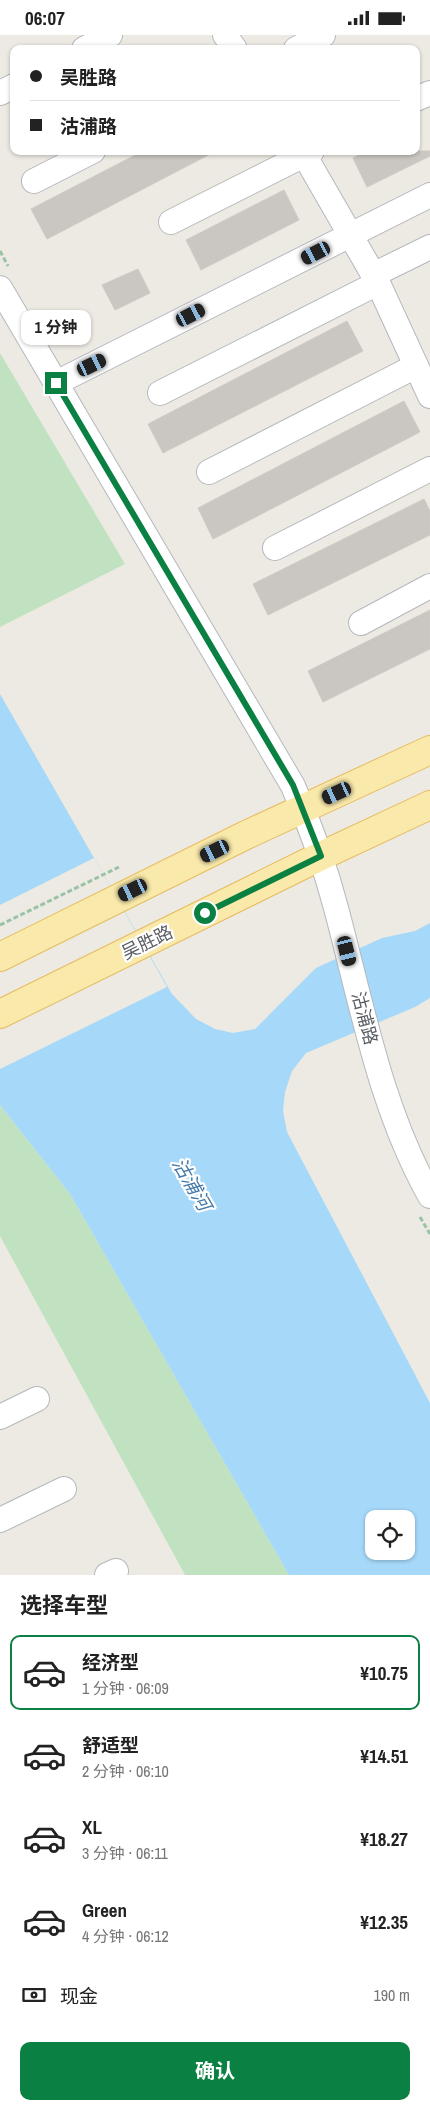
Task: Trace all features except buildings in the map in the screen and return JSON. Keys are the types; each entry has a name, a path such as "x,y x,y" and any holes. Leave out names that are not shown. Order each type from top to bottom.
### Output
{"main road":[{"path":"0,957 303,808 430,750"},
{"name":"吴胜路","path":"0,1014 321,856 430,805"}],"street":[{"path":"91,45 110,35"},
{"path":"304,45 323,35"},
{"path":"34,181 85,155"},
{"path":"171,222 302,155"},
{"path":"307,155 419,357 430,396"},
{"path":"56,383 430,195"},
{"path":"160,393 375,279 430,247"},
{"name":"沽浦路","path":"0,288 293,785 321,856 368,1031 400,1136 415,1170 430,1196"},
{"path":"209,472 419,357"},
{"path":"275,548 430,469"},
{"path":"361,623 430,587"},
{"path":"0,1417 37,1399"},
{"path":"0,1520 64,1489"}],"path":[{"path":"0,925 103,874"}],"green space":[{"path":"0,353 125,564 0,627"},
{"path":"0,1105 70,1194 289,1575 185,1575 0,1236"}],"water":[{"name":"沽浦河","path":"0,694 172,994 196,1019 215,1029 233,1033 255,1029 316,968 382,938 415,931 430,923 430,998 415,1007 306,1053 292,1071 285,1092 283,1111 287,1132 430,1403 430,1575 289,1575 70,1194 0,1105"}],"pier":[{"path":"94,858 167,987 0,1069 0,905"}],"route":[{"path":"56,383 293,785 321,856 205,913"}]}
